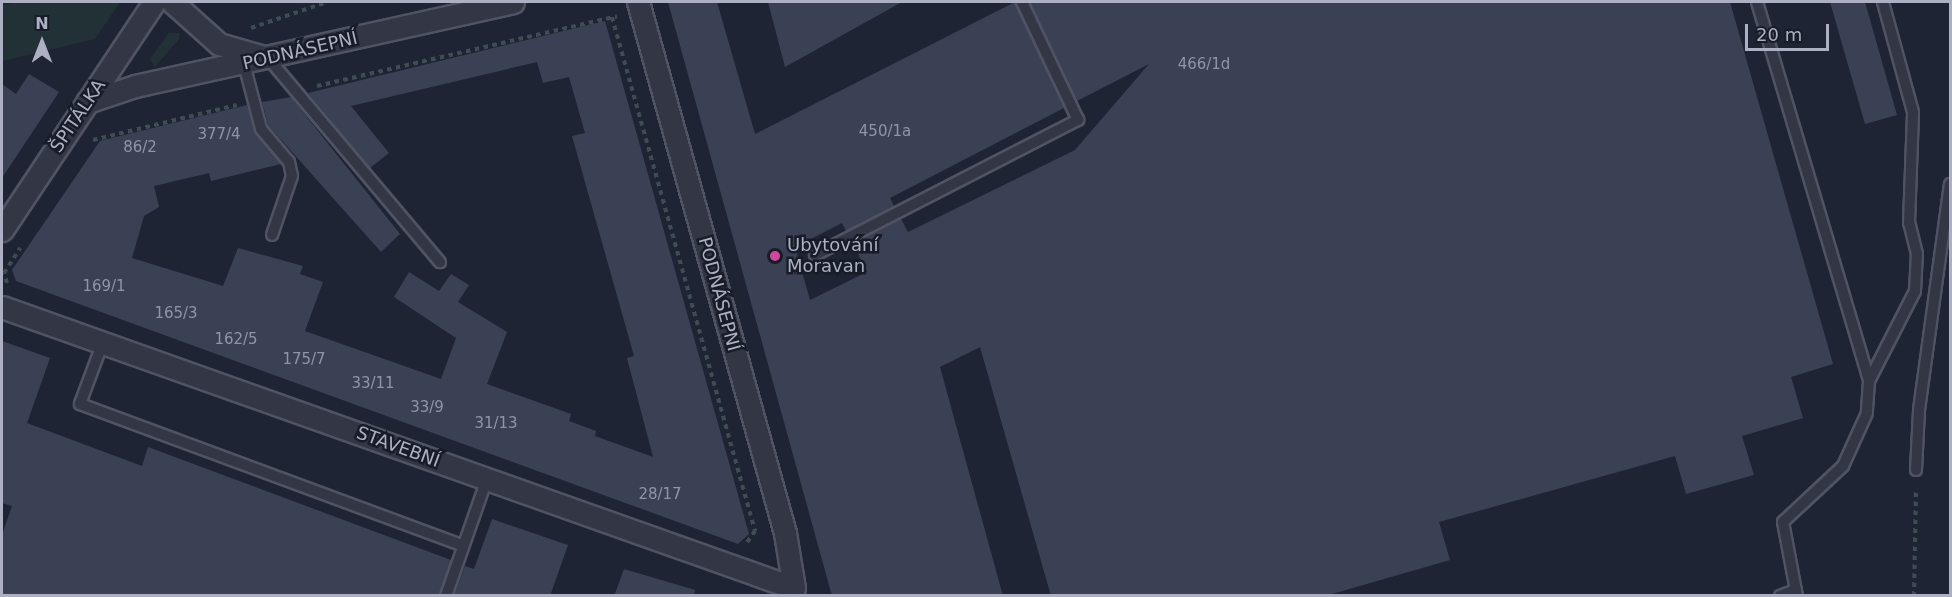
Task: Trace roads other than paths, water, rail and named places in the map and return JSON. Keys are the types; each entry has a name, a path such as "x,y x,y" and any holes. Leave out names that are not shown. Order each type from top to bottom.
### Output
{"street":[{"name":"ŠPITÁLKA","path":"2,230 154,2"},
{"path":"172,2 219,44 239,56 268,58"},
{"name":"PODNÁSEPNÍ","path":"268,58 513,2"},
{"name":"PODNÁSEPNÍ","path":"638,2 783,523 795,592"},
{"name":"PODNÁSEPNÍ","path":"87,102 239,56"},
{"name":"STAVEBNÍ","path":"2,307 487,479 795,592"}],"lane":[{"path":"815,255 1078,120 1022,2"},
{"path":"1757,2 1869,381 1867,413 1843,466 1783,522 1797,593 1780,596"},
{"path":"1869,381 1915,291 1917,254 1909,223 1913,112 1883,2"},
{"path":"239,56 261,129 289,162 292,176 272,235"},
{"path":"268,58 440,262"},
{"path":"1916,470 1919,410 1950,184"},
{"path":"103,342 80,404 463,546"},
{"path":"446,596 487,479"}],"place":[{"name":"Ubytování Moravan","path":"775,256"}]}
